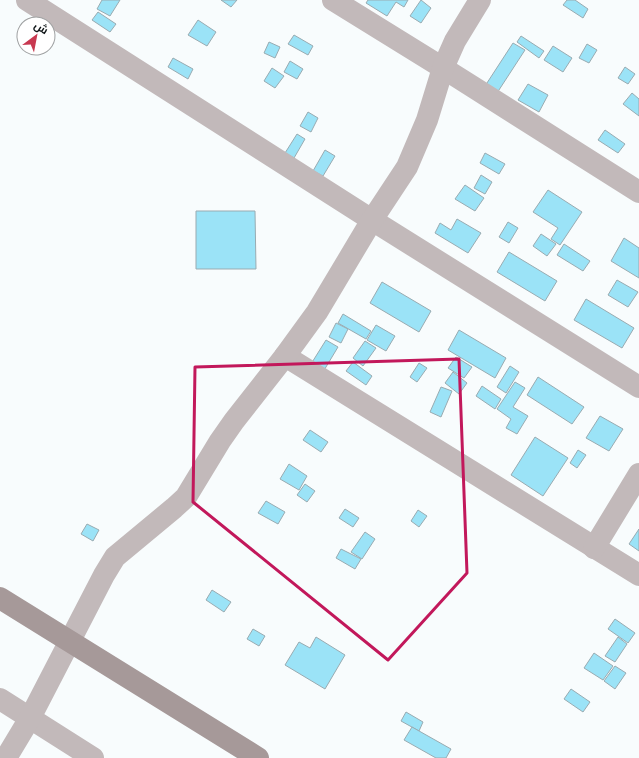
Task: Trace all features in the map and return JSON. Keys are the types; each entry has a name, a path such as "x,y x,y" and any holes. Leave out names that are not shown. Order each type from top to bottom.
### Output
{"street":[{"path":"333,0 639,192"},
{"path":"6,758 30,718 71,642 104,575 115,557 186,497 234,421 317,312 372,220 407,167 427,120 443,68 455,42 480,0"},
{"path":"33,2 372,220 639,387"},
{"path":"285,356 639,575"},
{"path":"594,548 639,474"},
{"path":"0,598 258,758"},
{"path":"0,699 94,758"}],"highlighted area":[{"path":"459,359 467,573 388,660 193,502 195,367"}],"building":[{"path":"102,0 120,0 110,16 97,9"},
{"path":"221,0 237,0 231,7"},
{"path":"368,0 408,0 404,7 396,2 387,16 366,3"},
{"path":"421,0 431,8 421,23 410,16"},
{"path":"567,0 575,0 588,9 583,18 563,5"},
{"path":"98,12 116,24 110,32 92,20"},
{"path":"198,20 216,32 207,46 188,35"},
{"path":"294,35 313,46 308,55 288,44"},
{"path":"521,36 544,51 539,58 517,42"},
{"path":"269,42 280,47 275,58 264,53"},
{"path":"513,43 525,50 497,93 485,86"},
{"path":"587,44 597,50 589,63 579,58"},
{"path":"553,46 572,58 563,72 544,60"},
{"path":"173,58 193,69 188,79 168,67"},
{"path":"290,61 303,69 297,79 284,72"},
{"path":"625,67 635,74 628,84 618,78"},
{"path":"272,68 284,76 275,88 264,81"},
{"path":"528,84 548,95 539,112 518,100"},
{"path":"632,93 639,99 639,116 623,104"},
{"path":"308,112 318,118 311,132 300,126"},
{"path":"605,130 625,144 618,153 598,140"},
{"path":"297,134 305,139 294,158 285,153"},
{"path":"325,150 335,156 323,176 313,171"},
{"path":"485,153 505,164 499,174 480,163"},
{"path":"481,175 492,182 485,194 474,188"},
{"path":"465,185 484,198 475,211 455,199"},
{"path":"548,190 582,212 560,245 551,239 558,228 533,212"},
{"path":"196,211 255,211 256,269 196,269"},
{"path":"457,219 481,233 468,253 435,233 440,223 451,230"},
{"path":"508,222 518,228 509,243 499,237"},
{"path":"541,234 556,244 547,256 533,246"},
{"path":"624,238 639,248 639,278 611,261"},
{"path":"564,244 590,261 583,271 557,255"},
{"path":"509,252 557,281 545,301 497,272"},
{"path":"617,280 638,292 628,307 608,295"},
{"path":"382,282 431,311 419,332 370,303"},
{"path":"586,299 634,328 622,348 574,320"},
{"path":"343,314 371,331 366,339 338,323"},
{"path":"336,323 348,329 341,343 329,337"},
{"path":"376,325 395,336 386,351 367,340"},
{"path":"459,330 506,358 495,378 448,350"},
{"path":"326,340 338,347 323,372 311,364"},
{"path":"365,341 376,348 363,366 353,358"},
{"path":"456,357 472,367 464,378 448,368"},
{"path":"353,362 372,376 366,385 346,371"},
{"path":"419,363 427,368 417,382 410,377"},
{"path":"510,366 519,372 506,393 497,387"},
{"path":"453,372 467,383 459,394 445,383"},
{"path":"538,377 584,407 572,424 527,395"},
{"path":"515,382 525,388 513,407 528,416 517,434 506,428 511,419 497,409"},
{"path":"482,386 501,399 495,409 476,396"},
{"path":"441,387 452,391 441,417 430,412"},
{"path":"600,416 623,429 609,451 586,438"},
{"path":"310,430 328,442 321,452 303,440"},
{"path":"535,437 568,458 543,496 511,475"},
{"path":"578,450 586,455 577,468 570,463"},
{"path":"289,464 307,476 299,490 280,479"},
{"path":"305,484 315,491 307,502 297,495"},
{"path":"266,501 285,512 278,524 258,513"},
{"path":"345,509 359,518 353,527 339,518"},
{"path":"418,510 427,516 419,527 411,521"},
{"path":"87,524 99,530 93,541 81,534"},
{"path":"639,529 639,551 629,544"},
{"path":"365,532 375,539 362,559 351,552"},
{"path":"341,549 361,559 355,569 336,558"},
{"path":"212,590 231,602 224,612 206,600"},
{"path":"615,619 635,633 628,643 608,629"},
{"path":"253,629 265,636 259,646 247,639"},
{"path":"316,637 345,655 325,689 285,665 299,642 310,648"},
{"path":"618,637 627,644 615,662 605,656"},
{"path":"594,653 613,666 603,680 584,668"},
{"path":"615,666 626,673 615,689 604,681"},
{"path":"571,689 590,702 583,712 564,699"},
{"path":"406,712 423,722 419,731 401,721"},
{"path":"412,727 451,749 446,758 436,758 404,740"}]}
